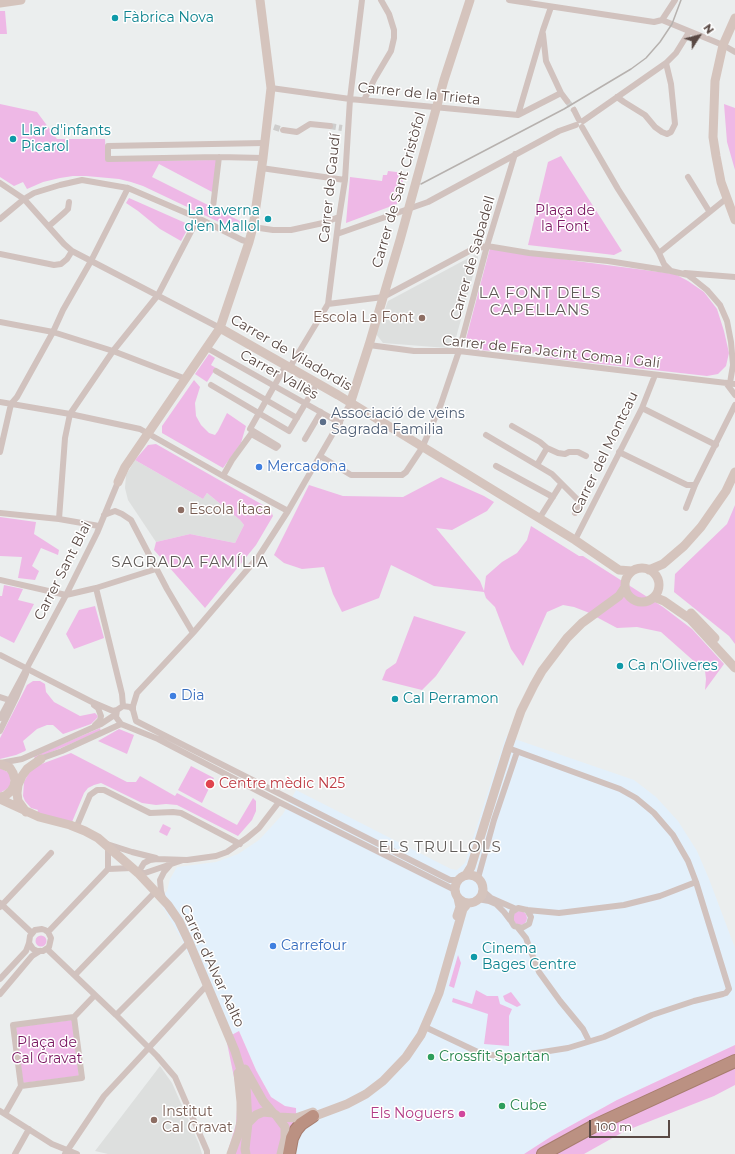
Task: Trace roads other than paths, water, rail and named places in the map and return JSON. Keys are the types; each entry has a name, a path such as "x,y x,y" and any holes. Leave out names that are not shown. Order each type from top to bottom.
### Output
{"highway":[{"path":"543,1154 596,1125 735,1061"},
{"path":"555,1154 598,1130 735,1068"},
{"path":"289,1154 292,1138 296,1130 311,1115"}],"street":[{"path":"0,3 21,0"},
{"path":"118,482 123,469 220,328 249,242 253,227 264,143 270,126 270,88 260,0"},
{"name":"Carrer de Gaudí","path":"223,476 232,460 252,434 276,448 278,446 250,429 274,387 328,304 344,180 345,128 362,0"},
{"path":"364,100 391,51 394,38 394,30 389,14 381,0"},
{"name":"Carrer de Sant Cristòfol","path":"134,713 133,706 137,693 193,633 259,556 288,511 350,404 383,297 444,80 470,0"},
{"path":"508,0 654,22 662,20 723,45 735,52"},
{"path":"662,20 674,0"},
{"path":"518,115 542,30 551,7"},
{"path":"735,18 723,45 715,81 713,137 719,171 735,220"},
{"path":"542,30 546,61 561,93 567,100"},
{"path":"337,234 428,202 559,131 580,124 617,96 666,63 676,53 689,32"},
{"path":"617,96 645,115 662,132 667,134 671,132 675,124 671,84 666,63"},
{"name":"Carrer de la Trieta","path":"270,88 350,99 518,115"},
{"path":"518,115 561,93"},
{"path":"574,110 580,124 618,189 659,253 664,264 671,271 692,278 708,290 720,306 727,321 731,342 733,365 730,384 735,395"},
{"path":"283,130 297,132 310,124 330,126"},
{"path":"263,158 219,157 108,159 108,146 264,143"},
{"path":"186,144 187,158"},
{"name":"Carrer de Sabadell","path":"320,456 351,475 402,475 406,472 422,448 441,404 459,351 487,246 515,154"},
{"path":"213,207 219,157"},
{"path":"261,168 344,180"},
{"path":"688,177 710,211"},
{"path":"0,219 3,213 34,193 82,180 128,188 249,242"},
{"name":"Carrer de Viladordis","path":"0,183 24,199 72,251 220,328 338,395 350,404 539,520 575,540 619,570"},
{"path":"0,452 11,404 17,397 53,332 63,310 91,261 128,188"},
{"path":"659,253 727,198"},
{"path":"49,226 68,209 69,202"},
{"path":"253,227 273,230 291,230 322,223 339,217"},
{"path":"59,519 65,438 70,414 113,351 158,295 198,218"},
{"path":"328,304 383,297 472,249 487,246 529,253 671,271 735,277"},
{"path":"0,254 54,265 61,264 67,259 72,251"},
{"path":"0,322 53,332 113,351 186,379"},
{"name":"Carrer de Fra Jacint Coma i Galí","path":"369,345 414,351 459,351 730,384"},
{"name":"Carrer Vallès","path":"207,348 340,423"},
{"path":"216,371 297,418"},
{"name":"Carrer del Montcau","path":"575,540 642,408 655,375"},
{"path":"211,385 289,431 314,389"},
{"path":"338,395 350,393 356,388"},
{"path":"0,402 70,414 140,429 288,511"},
{"path":"686,508 735,405"},
{"path":"642,408 716,445"},
{"path":"305,439 320,412"},
{"path":"512,426 540,442 547,448 565,454 569,452 578,452 586,456"},
{"path":"486,435 552,474 580,502 575,513"},
{"path":"536,465 547,448"},
{"path":"619,452 687,486 696,485"},
{"path":"496,466 553,497"},
{"path":"619,570 629,596 634,600 640,602 647,601 656,594 658,584 657,578 660,568 684,546 701,527 726,491 735,472"},
{"name":"Carrer Sant Blai","path":"0,718 66,594 99,526 118,482"},
{"path":"539,520 561,484"},
{"path":"104,515 115,511 131,520 156,569 193,633"},
{"path":"0,513 59,519 99,526"},
{"path":"649,570 663,564"},
{"path":"472,874 506,752 520,711 542,671 566,638 582,623 619,596 628,576 632,572 640,568 649,570 657,578"},
{"path":"0,580 66,594 96,588 156,569"},
{"path":"619,570 632,572"},
{"path":"0,764 22,759 101,724 123,706 122,694 96,588"},
{"path":"656,594 665,597 692,614 735,660"},
{"path":"656,594 690,619 735,668"},
{"path":"619,596 629,596"},
{"path":"0,655 92,702 117,712"},
{"name":"Carrer Sant Blai","path":"0,731 25,678 26,669"},
{"path":"0,694 0,698 9,700"},
{"path":"92,702 98,708 101,716 100,720 92,728"},
{"path":"123,706 128,706 134,713 136,721 450,880 458,880 472,874 494,820 517,752"},
{"path":"117,712 117,720 123,724 158,739 456,894 463,902 468,903"},
{"path":"0,798 8,794 12,789 15,778 27,765 123,724 131,723 134,713"},
{"path":"425,1027 482,1054 502,1058 511,1057 568,1048 589,1042 604,1037 652,1015 694,1001 723,994 728,991 728,985 688,861 673,835 654,813 620,789 517,752 506,752"},
{"path":"23,811 18,801 17,789 20,779 34,763 41,759"},
{"path":"0,764 10,768 15,778"},
{"path":"12,789 14,801 23,811"},
{"path":"76,828 90,795 97,790 104,790 150,813 181,813 240,844"},
{"name":"Carrer d'Alvar Aalto","path":"0,798 39,818 85,831 106,844 163,898 173,912 208,984 235,1052 246,1086 248,1123 245,1149 246,1154"},
{"path":"48,932 108,870 135,870 145,873 171,863 216,856 227,852 240,844 259,828 279,802"},
{"path":"108,870 106,844 157,859 183,860"},
{"path":"32,933 1,905 51,853"},
{"path":"135,870 144,863 157,859"},
{"path":"163,898 160,880 171,863"},
{"path":"472,874 481,883 482,890 478,899"},
{"path":"285,1138 293,1127 311,1115 364,1091 386,1073 409,1047 428,1011 460,907 456,894 458,880"},
{"path":"482,890 491,898 516,909 522,908 527,910 559,913 624,905 660,896 696,882"},
{"path":"75,975 156,891"},
{"path":"248,1123 256,1114 263,1112 296,1118 311,1115 347,1104 378,1085 406,1057 425,1027 438,992 463,910 468,903 478,899 496,904 526,938 540,972 583,1029 589,1042"},
{"path":"511,921 511,916 516,909"},
{"path":"518,928 524,928 529,924 531,917 527,910"},
{"path":"0,979 26,951 32,933 38,929 48,932 52,941 47,949 32,956 0,994"},
{"path":"116,1015 188,942"},
{"path":"29,943 33,949 40,951"},
{"path":"47,949 116,1015 175,1078 207,1154"},
{"path":"20,958 24,957 26,959 25,964"},
{"path":"66,1152 104,1096 208,984"},
{"path":"0,987 7,986"},
{"path":"22,1086 13,1025 74,1017 96,995"},
{"path":"74,1017 82,1078 22,1086 2,1112 66,1152 76,1154"},
{"name":"Carrer d'Alvar Aalto","path":"235,1052 258,1094 276,1115"},
{"name":"Carrer d'Alvar Aalto","path":"231,1154 239,1132 241,1112 235,1052"},
{"path":"258,1094 279,1111 311,1115"},
{"path":"276,1115 285,1128 285,1138 281,1154"},
{"path":"15,1154 29,1129"},
{"path":"235,1154 246,1139"}],"tunnel":[{"path":"567,101 574,110"},
{"path":"330,126 342,128"},
{"path":"274,127 283,130"}],"railway":[{"path":"421,184 564,109 631,69 646,58 660,42 672,24 681,0"}],"place":[{"name":"Fàbrica Nova","path":"115,18"},
{"name":"Llar d'infants Picarol","path":"13,139"},
{"name":"La taverna d'en Mallol","path":"268,219"},
{"name":"Escola La Font","path":"422,318"},
{"name":"Associació de veïns Sagrada Familia","path":"323,422"},
{"name":"Mercadona","path":"259,467"},
{"name":"Escola Ítaca","path":"181,510"},
{"name":"Ca n'Oliveres","path":"620,666"},
{"name":"Dia","path":"173,696"},
{"name":"Cal Perramon","path":"395,699"},
{"name":"Centre mèdic N25","path":"210,784"},
{"name":"Carrefour","path":"273,946"},
{"name":"Cinema Bages Centre","path":"474,957"},
{"name":"Crossfit Spartan","path":"431,1057"},
{"name":"Cube","path":"502,1106"},
{"name":"Els Noguers","path":"462,1114"},
{"name":"Institut Cal Gravat","path":"154,1120"}],"district":[{"name":"LA FONT DELS CAPELLANS","path":"540,302"},
{"name":"SAGRADA FAMÍLIA","path":"190,563"},
{"name":"ELS TRULLOLS","path":"440,848"}],"park label":[{"name":"Plaça de la Font","path":"565,220"},
{"name":"Plaça de Cal Gravat","path":"47,1052"}]}
